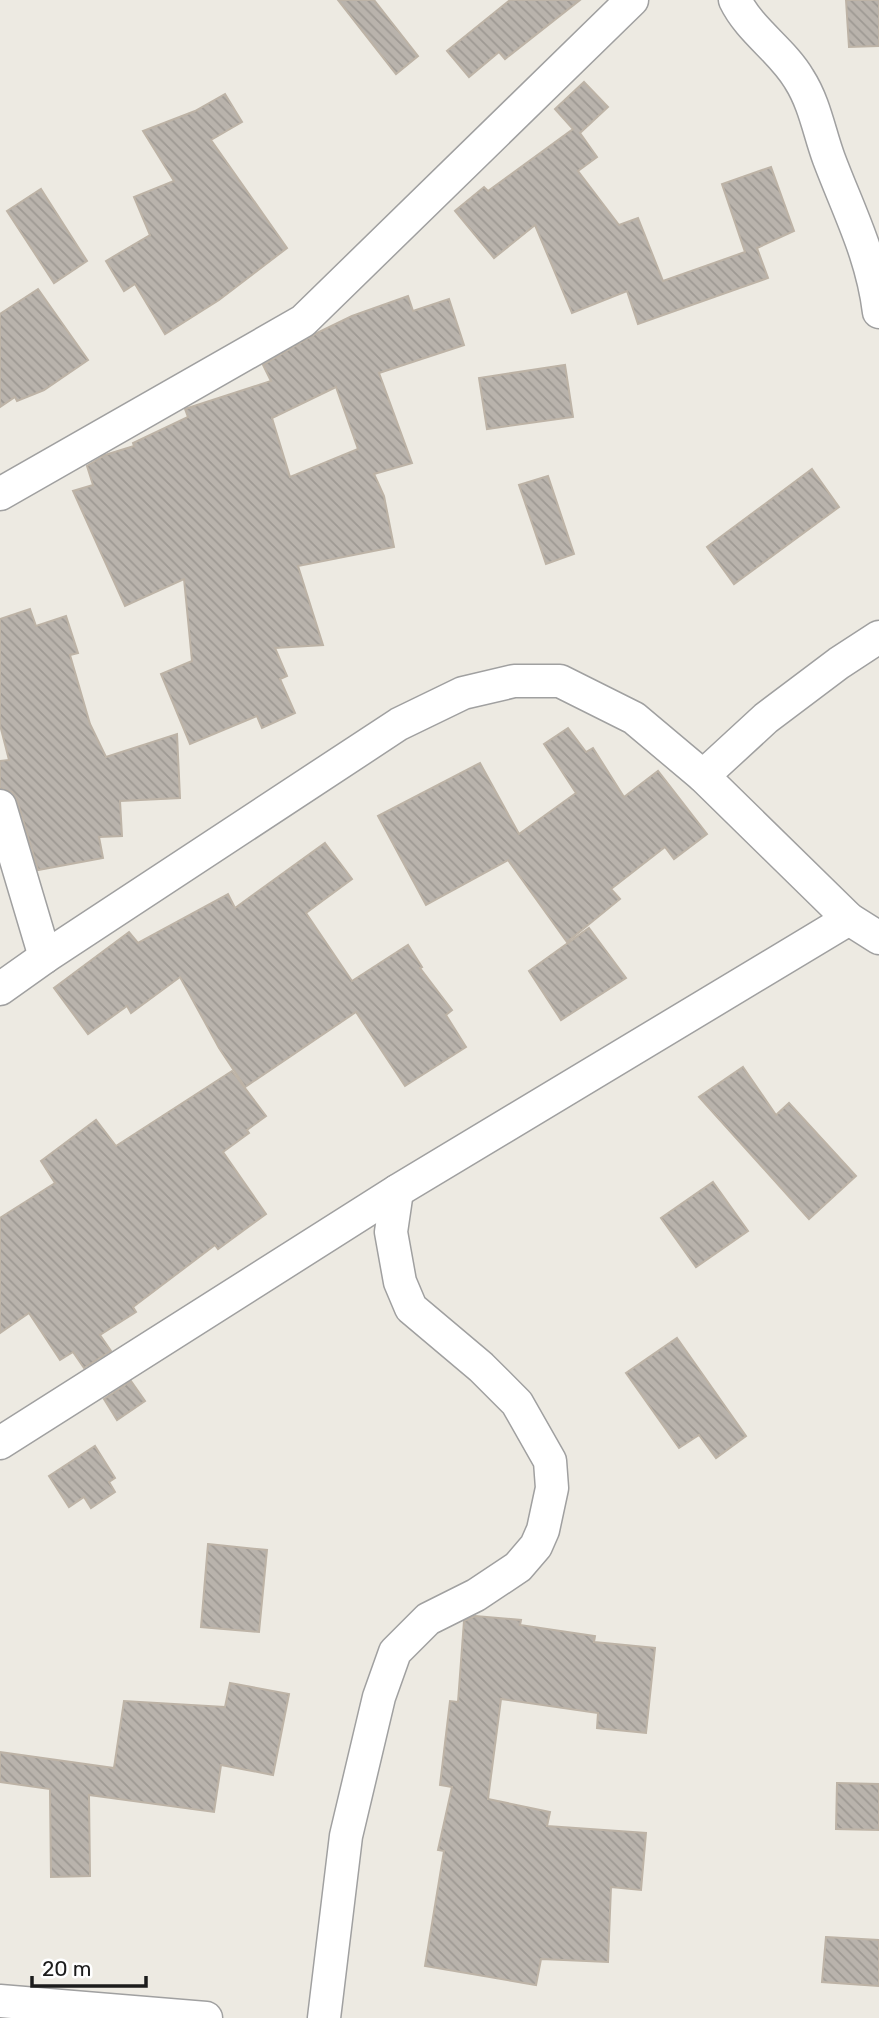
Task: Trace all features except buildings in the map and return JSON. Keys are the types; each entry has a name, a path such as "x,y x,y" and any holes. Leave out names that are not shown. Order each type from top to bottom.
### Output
{"street":[{"path":"0,494 303,321 632,0"},
{"path":"735,0 742,14 799,77 811,102 829,159 848,203 874,278 879,312"},
{"path":"703,776 766,718 839,663 879,637"},
{"path":"0,989 399,724 463,693 514,681 560,681 634,718 703,776 849,919 879,938"},
{"path":"0,806 45,957"},
{"path":"0,1443 397,1191 849,919"},
{"path":"324,2018 346,1836 379,1697 395,1652 428,1619 476,1595 518,1567 536,1546 543,1530 552,1488 550,1461 517,1403 481,1367 411,1308 400,1282 391,1232 397,1191"},
{"path":"0,2001 206,2018"}]}
